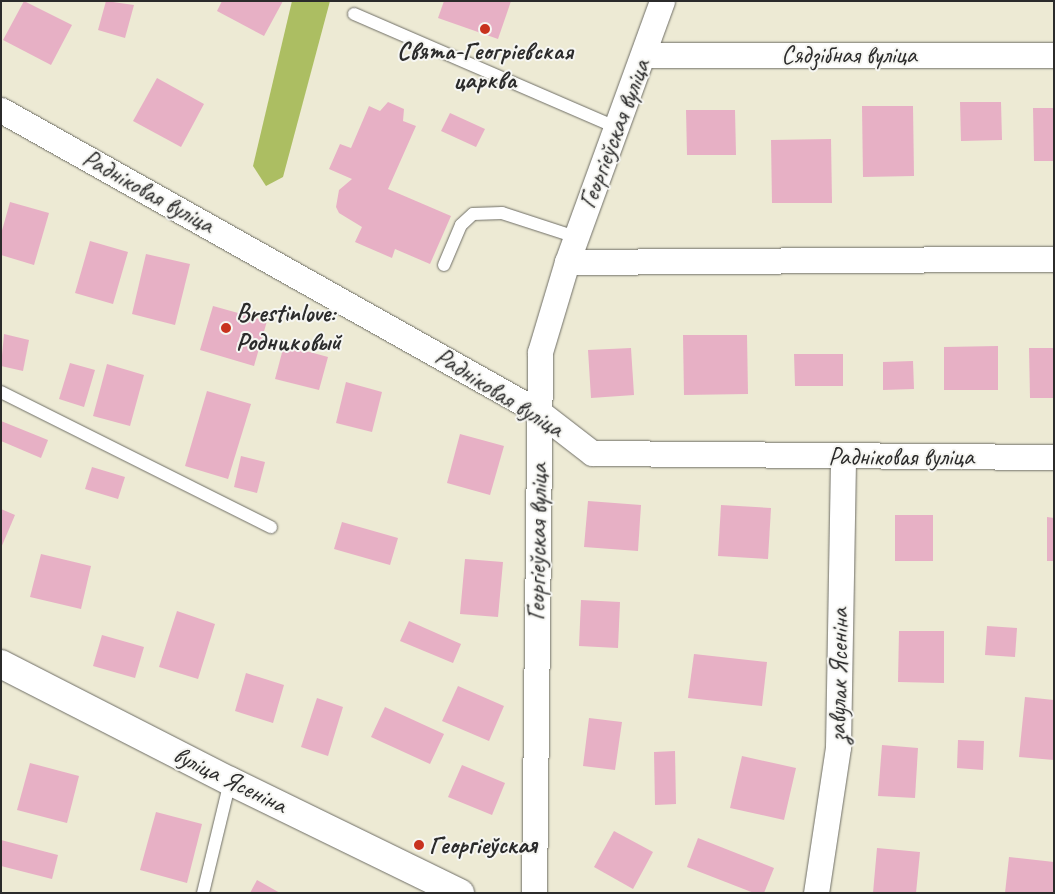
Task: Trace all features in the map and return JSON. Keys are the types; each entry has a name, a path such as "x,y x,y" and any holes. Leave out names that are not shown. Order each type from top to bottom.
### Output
{"street":[{"name":"Георгіеўская вуліца","path":"534,893 540,352 567,262 645,55 662,1"},
{"name":"Сядзібная вуліца","path":"645,55 1054,55"},
{"name":"Радніковая вуліца","path":"1,110 539,412 592,453 843,457 1054,457"},
{"path":"567,262 1054,259"},
{"name":"завулак Ясеніна","path":"816,893 838,747 843,457"},
{"name":"вуліца Ясеніна","path":"1,664 230,781 460,893"}],"lane":[{"path":"354,14 617,128"},
{"path":"444,265 461,225 472,214 502,213 576,237"},
{"path":"1,392 271,527"},
{"path":"203,893 230,781"}],"green space":[{"path":"292,1 330,1 283,177 266,186 253,166"}],"building":[{"path":"24,1 72,25 51,65 3,40"},
{"path":"106,1 134,5 125,38 98,30"},
{"path":"222,1 283,1 264,36 217,11"},
{"name":"Свята-Геогріевская царква","path":"444,1 511,1 498,39 438,18"},
{"path":"157,78 204,104 181,147 133,121"},
{"path":"388,102 404,109 403,121 416,126 388,189 451,216 430,264 395,249 392,258 355,242 362,227 339,213 336,207 339,190 352,179 329,169 340,144 351,148 369,106 380,111"},
{"path":"960,102 1001,102 1002,140 961,141"},
{"path":"862,106 913,106 914,176 863,177"},
{"path":"1033,108 1054,108 1054,161 1034,161"},
{"path":"686,110 735,110 736,155 687,155"},
{"path":"450,113 485,129 476,147 441,131"},
{"path":"831,139 832,203 772,203 771,140"},
{"path":"10,202 49,213 34,265 1,255 1,234"},
{"path":"90,241 128,252 113,304 75,293"},
{"path":"146,254 190,264 175,325 132,314"},
{"path":"213,306 267,321 254,366 200,350"},
{"path":"4,334 29,340 23,371 1,366"},
{"path":"683,335 747,335 748,394 684,395"},
{"path":"284,345 328,357 319,390 275,379"},
{"path":"998,346 998,390 944,390 944,347"},
{"path":"631,348 634,395 591,398 588,350"},
{"path":"1029,348 1054,348 1054,398 1030,398"},
{"path":"794,354 843,354 843,386 795,386"},
{"path":"913,361 914,389 883,390 883,362"},
{"path":"70,363 95,370 84,407 59,399"},
{"path":"107,364 144,375 130,426 93,416"},
{"path":"346,382 382,392 372,432 336,423"},
{"path":"207,391 251,404 228,479 185,466"},
{"path":"1,421 48,440 41,458 1,441"},
{"path":"460,434 504,446 490,495 447,483"},
{"path":"241,456 265,462 257,493 234,487"},
{"path":"92,467 125,477 118,499 85,489"},
{"path":"588,501 641,505 638,551 584,547"},
{"path":"721,505 771,508 768,559 718,556"},
{"path":"1,509 15,515 1,548"},
{"path":"895,515 933,515 933,561 895,561"},
{"path":"1047,517 1054,518 1054,561 1047,561"},
{"path":"342,522 398,538 390,565 334,549"},
{"path":"41,554 91,566 81,609 30,597"},
{"path":"465,559 503,562 498,617 460,614"},
{"path":"581,600 620,602 618,648 579,646"},
{"path":"177,611 215,624 198,679 159,667"},
{"path":"409,621 461,644 453,663 400,641"},
{"path":"987,626 1017,628 1015,657 985,655"},
{"path":"899,631 944,631 944,683 898,682"},
{"path":"102,635 144,647 135,678 93,666"},
{"path":"694,654 767,662 762,706 688,698"},
{"path":"246,673 284,685 273,723 235,711"},
{"path":"458,686 504,706 489,741 442,721"},
{"path":"1025,697 1054,700 1054,760 1019,757"},
{"path":"317,698 343,707 328,756 301,747"},
{"path":"385,707 444,734 430,764 371,737"},
{"path":"589,718 622,722 615,770 583,766"},
{"path":"958,740 984,741 983,770 957,768"},
{"path":"882,745 918,748 915,798 878,796"},
{"path":"675,751 676,804 655,805 654,752"},
{"path":"742,756 796,768 784,820 730,808"},
{"path":"30,763 79,776 67,823 17,810"},
{"path":"462,765 505,783 492,815 448,797"},
{"path":"156,812 202,824 187,883 140,870"},
{"path":"614,831 653,852 633,889 594,867"},
{"path":"698,838 774,868 764,893 754,893 687,867"},
{"path":"1,840 58,855 52,879 1,866"},
{"path":"877,848 920,852 916,893 873,893"},
{"path":"1009,857 1054,862 1053,893 1005,893"},
{"path":"257,880 280,893 250,893"}],"place":[{"name":"Свята-Геогріевская царква","path":"485,29"},
{"name":"Brestinlove: Родниковый","path":"226,328"},
{"name":"Георгіеўская","path":"419,845"}]}
